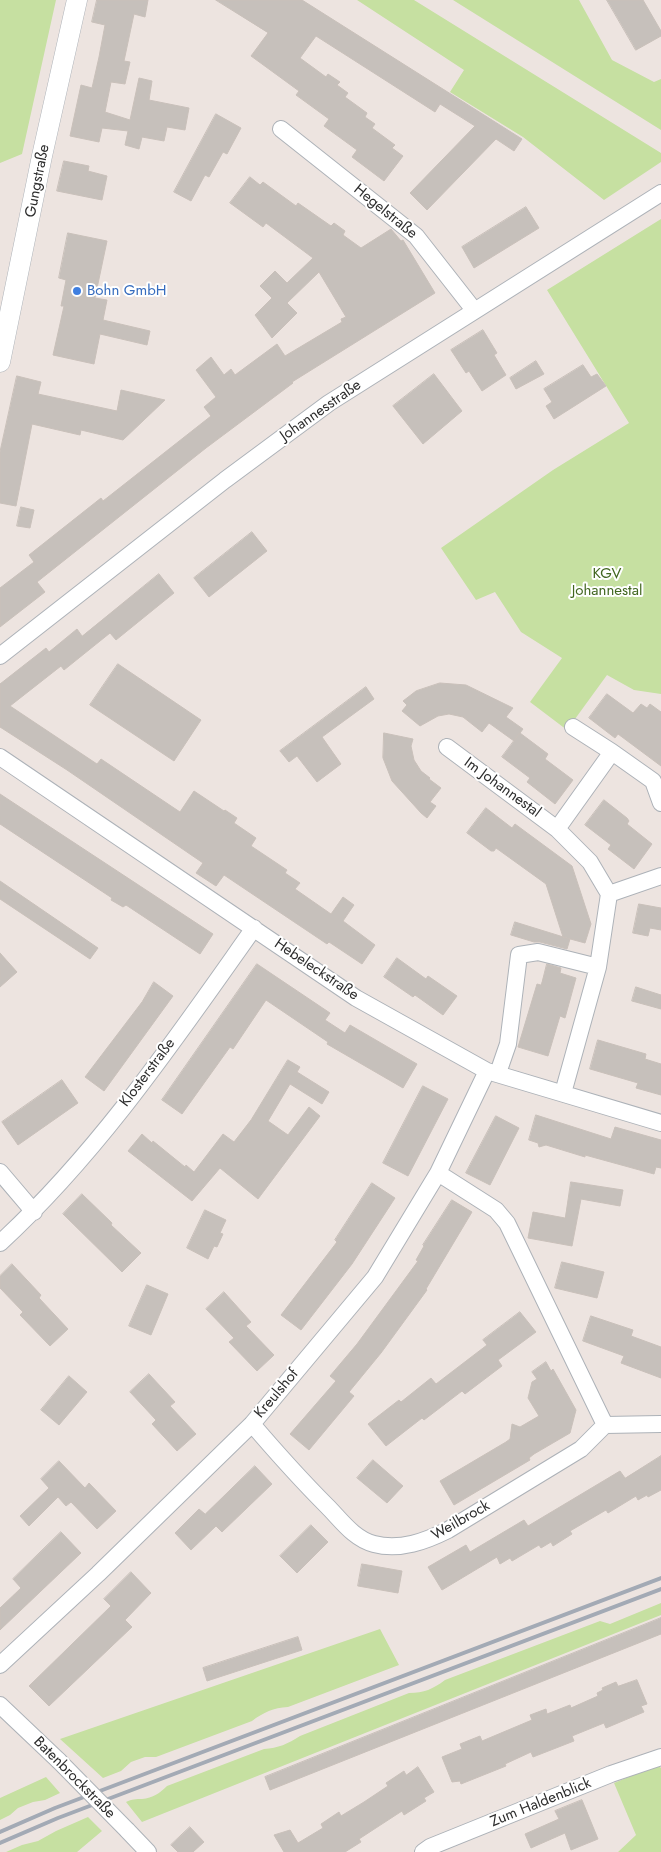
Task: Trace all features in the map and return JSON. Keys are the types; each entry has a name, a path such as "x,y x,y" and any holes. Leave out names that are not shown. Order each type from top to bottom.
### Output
{"street":[{"name":"Gungstraße","path":"0,362 42,156 77,0"},
{"name":"Hegelstraße","path":"281,129 416,236 474,310"},
{"name":"Johannesstraße","path":"0,656 225,480 329,403 661,193"},
{"path":"573,727 653,782 661,803"},
{"name":"Im Johannestal","path":"447,748 557,829 590,862 609,894"},
{"path":"557,829 612,752"},
{"name":"Hebeleckstraße","path":"0,757 356,998 493,1072 661,1123"},
{"path":"564,1093 598,967 609,894 661,876"},
{"name":"Klosterstraße","path":"0,1243 34,1212 83,1157 137,1089 254,928"},
{"path":"493,1072 508,1044 519,955 538,952 598,967"},
{"name":"Kreulshof","path":"0,1665 98,1574 252,1424 375,1277 438,1173 493,1072"},
{"path":"0,1172 34,1212"},
{"path":"438,1173 496,1210 507,1223 606,1425 661,1424"},
{"name":"Weilbrock","path":"252,1424 290,1468 357,1536 374,1544 390,1546 429,1540 448,1530 581,1449 606,1425"},
{"name":"Batenbrockstraße","path":"0,1705 59,1761 148,1852"},
{"name":"Zum Haldenblick","path":"423,1852 430,1847 611,1774 661,1757"}],"green space":[{"path":"0,0 56,0 22,154 0,163"},
{"path":"357,0 414,0 661,153 661,162 604,200 523,137 450,92 464,70"},
{"path":"453,0 579,0 612,60 654,82 661,79 661,130"},
{"name":"KGV Johannestal","path":"661,219 661,694 634,690 607,675 567,730 530,702 562,658 521,632 495,592 476,600 441,548 553,470 629,423 547,290"},
{"path":"661,1603 661,1615 142,1822 126,1802 153,1796 167,1786 264,1749 283,1745 300,1736 409,1693 428,1690 445,1680 600,1621 610,1624"},
{"path":"380,1629 399,1665 288,1707 269,1711 252,1721 156,1757 145,1757 131,1762 121,1771 103,1778 60,1739"},
{"path":"658,1765 661,1768 661,1852 618,1852 636,1835 614,1783"},
{"path":"46,1777 60,1793 45,1800 18,1808 0,1820 0,1798"},
{"path":"88,1817 102,1831 77,1852 6,1852 38,1841"}],"building":[{"path":"97,0 148,0 145,17 134,14 124,61 130,62 125,84 111,82 105,112 130,120 139,78 152,81 149,100 189,108 185,130 167,127 164,141 142,137 139,149 125,145 128,131 102,128 99,142 70,136 81,85 92,88 99,57 105,25 92,22"},
{"path":"216,0 302,0 522,139 514,151 496,139 427,210 410,193 475,126 440,104 435,112 316,36 300,58 326,77 328,74 340,82 337,85 348,93 345,97 367,113 365,117 375,124 372,128 395,145 392,148 403,156 384,181 352,157 357,150 324,126 329,119 296,95 299,91 251,56 268,33"},
{"path":"607,0 643,0 661,31 661,36 636,50"},
{"path":"216,114 241,128 227,154 223,152 209,177 205,175 191,201 174,192"},
{"path":"64,161 89,166 88,171 107,176 102,200 57,191"},
{"path":"250,177 260,185 263,182 296,206 298,203 331,226 334,223 345,231 343,235 361,248 391,229 401,241 403,240 435,293 292,382 206,448 37,582 45,592 0,627 0,588 34,562 29,555 101,498 103,501 211,416 204,407 216,397 196,370 211,357 224,375 231,369 235,375 277,344 285,356 342,322 341,319 346,317 319,272 287,303 297,313 272,338 255,315 272,298 260,286 275,271 287,283 313,258 266,223 263,227 230,203"},
{"path":"526,207 539,228 474,268 462,247"},
{"path":"68,233 107,241 95,298 107,300 103,320 150,331 147,345 100,334 94,364 53,355 64,306 61,306 66,280 59,278"},
{"path":"483,330 497,353 494,355 506,375 482,391 469,371 466,373 451,350"},
{"path":"536,361 544,374 516,389 510,378"},
{"path":"583,365 591,377 597,374 606,386 554,419 546,406 552,402 544,389"},
{"path":"434,374 462,411 423,444 393,406"},
{"path":"17,376 41,382 38,394 117,411 121,390 165,400 123,440 81,430 80,435 32,424 16,506 0,503 0,452"},
{"path":"21,507 34,510 30,528 17,526"},
{"path":"252,532 267,551 209,597 194,578"},
{"path":"159,574 174,593 116,640 110,633 64,670 61,666 10,706 97,764 101,759 180,812 194,791 237,818 234,823 256,838 251,846 287,870 285,873 300,883 295,889 331,914 343,897 354,905 343,921 375,945 362,964 329,942 327,944 224,875 216,886 196,873 203,863 67,770 0,727 0,684 46,648 49,652 77,629 82,636"},
{"path":"118,664 201,720 174,761 90,705"},
{"path":"440,683 466,685 513,708 506,717 523,729 514,741 489,723 482,732 463,717 449,714 438,716 420,726 402,711 407,705 403,701 416,691"},
{"path":"366,687 374,699 322,737 341,764 317,782 297,756 289,762 280,751"},
{"path":"607,694 633,713 641,704 647,708 650,704 661,712 661,766 618,734 615,738 589,718"},
{"path":"384,733 413,739 411,746 414,760 421,771 441,788 430,802 436,806 427,818 392,781 383,758"},
{"path":"520,733 548,754 545,759 573,780 555,804 527,782 530,778 502,757"},
{"path":"0,794 213,934 200,954 126,905 123,907 111,900 112,898 0,824"},
{"path":"604,800 627,818 629,821 627,824 652,844 634,869 608,849 611,845 585,825"},
{"path":"486,808 512,828 515,824 572,866 591,924 585,943 563,937 546,884 496,848 494,851 491,851 467,833"},
{"path":"0,881 98,948 90,959 0,899"},
{"path":"639,904 661,908 661,930 650,928 648,936 633,933"},
{"path":"515,922 570,939 567,949 511,935"},
{"path":"0,953 17,972 0,987"},
{"path":"397,958 426,979 428,976 457,996 443,1015 415,995 413,997 384,977"},
{"path":"257,964 330,1013 325,1020 345,1033 350,1025 417,1064 403,1088 327,1044 328,1042 266,1000 233,1049 230,1047 182,1114 162,1100"},
{"path":"547,964 561,968 560,973 576,978 565,1018 560,1016 548,1056 518,1047 537,984 541,985"},
{"path":"154,982 173,996 104,1091 85,1077 142,1002"},
{"path":"636,987 661,995 661,1009 632,1001"},
{"path":"598,1040 646,1054 645,1059 661,1064 661,1095 636,1088 638,1083 590,1069"},
{"path":"288,1060 300,1067 297,1072 329,1092 322,1104 290,1084 268,1121 288,1135 309,1107 320,1116 258,1199 220,1168 192,1201 128,1151 142,1134 194,1172 223,1134 234,1142 251,1120"},
{"path":"62,1080 78,1103 18,1145 2,1122"},
{"path":"423,1086 448,1099 408,1176 383,1163"},
{"path":"536,1115 611,1139 615,1127 661,1140 661,1168 656,1167 654,1174 546,1145 539,1147 538,1143 529,1140"},
{"path":"496,1116 519,1128 490,1185 466,1173"},
{"path":"571,1182 623,1190 620,1206 581,1199 572,1246 528,1238 533,1212 565,1218"},
{"path":"372,1183 395,1198 352,1264 301,1330 281,1315 337,1242 335,1240"},
{"path":"82,1194 141,1253 122,1272 63,1214"},
{"path":"452,1200 472,1212 427,1290 381,1353 349,1392 354,1396 309,1450 290,1434 336,1381 330,1376 357,1344 418,1261 416,1260 423,1245"},
{"path":"205,1210 226,1220 220,1233 223,1234 217,1247 214,1246 208,1259 187,1248"},
{"path":"562,1262 604,1272 597,1298 555,1288"},
{"path":"12,1264 41,1295 39,1298 68,1329 50,1346 20,1315 23,1312 0,1288 0,1276"},
{"path":"147,1285 168,1294 151,1335 129,1326"},
{"path":"224,1292 251,1322 246,1326 274,1355 257,1371 229,1342 234,1338 206,1309"},
{"path":"520,1312 536,1332 498,1360 502,1366 465,1394 462,1391 424,1420 422,1418 386,1446 368,1424 399,1400 401,1402 431,1378 436,1384 487,1345 483,1340"},
{"path":"591,1316 633,1330 631,1336 661,1347 661,1378 621,1363 624,1356 583,1341"},
{"path":"546,1362 551,1371 553,1369 576,1410 570,1433 534,1454 529,1458 530,1460 454,1505 440,1481 510,1439 512,1424 520,1427 539,1416 528,1398 532,1382 537,1379 532,1372"},
{"path":"149,1374 175,1402 170,1406 196,1434 177,1451 152,1424 156,1420 130,1392"},
{"path":"69,1376 87,1392 59,1425 41,1410"},
{"path":"661,1456 661,1490 638,1500 636,1496 608,1513 606,1510 570,1531 572,1534 553,1546 551,1542 541,1548 539,1545 512,1561 510,1558 500,1564 497,1557 442,1590 428,1567 466,1545 470,1552 524,1520 528,1526 620,1471 625,1478"},
{"path":"373,1460 403,1486 387,1503 357,1478"},
{"path":"59,1461 85,1488 89,1483 116,1511 97,1529 71,1502 66,1506 58,1497 29,1526 20,1516 49,1488 41,1479"},
{"path":"255,1466 272,1484 222,1532 216,1526 191,1550 175,1533 199,1509 205,1514"},
{"path":"311,1525 328,1542 297,1573 280,1556"},
{"path":"61,1532 81,1553 0,1630 0,1608 21,1588 13,1579"},
{"path":"362,1564 402,1571 398,1593 358,1586"},
{"path":"131,1572 151,1593 125,1620 132,1627 49,1706 29,1686 111,1606 104,1599"},
{"path":"661,1618 661,1634 270,1790 265,1777"},
{"path":"298,1637 302,1650 207,1681 203,1668"},
{"path":"637,1680 647,1704 641,1706 644,1712 606,1728 604,1723 572,1736 574,1741 533,1757 531,1752 505,1764 506,1766 461,1784 460,1781 452,1782 442,1757 462,1749 460,1744 480,1736 482,1741 532,1720 530,1715 546,1709 547,1714 570,1705 571,1708 598,1696 597,1693 603,1690 602,1688 616,1682 618,1686"},
{"path":"418,1767 434,1792 424,1798 426,1801 404,1815 402,1811 359,1839 361,1842 345,1852 284,1852 274,1835 290,1830 298,1843 323,1828 321,1824 339,1812 341,1816 388,1786 386,1783 404,1771 406,1775"},
{"path":"582,1800 598,1839 571,1850 565,1833 531,1848 525,1834 559,1819 555,1811"},
{"path":"190,1827 204,1842 193,1852 178,1852 171,1845"}],"railway":[{"path":"0,1832 55,1808 661,1578"},
{"path":"0,1843 58,1818 661,1589"}],"place":[{"name":"Bohn GmbH","path":"77,291"}]}
